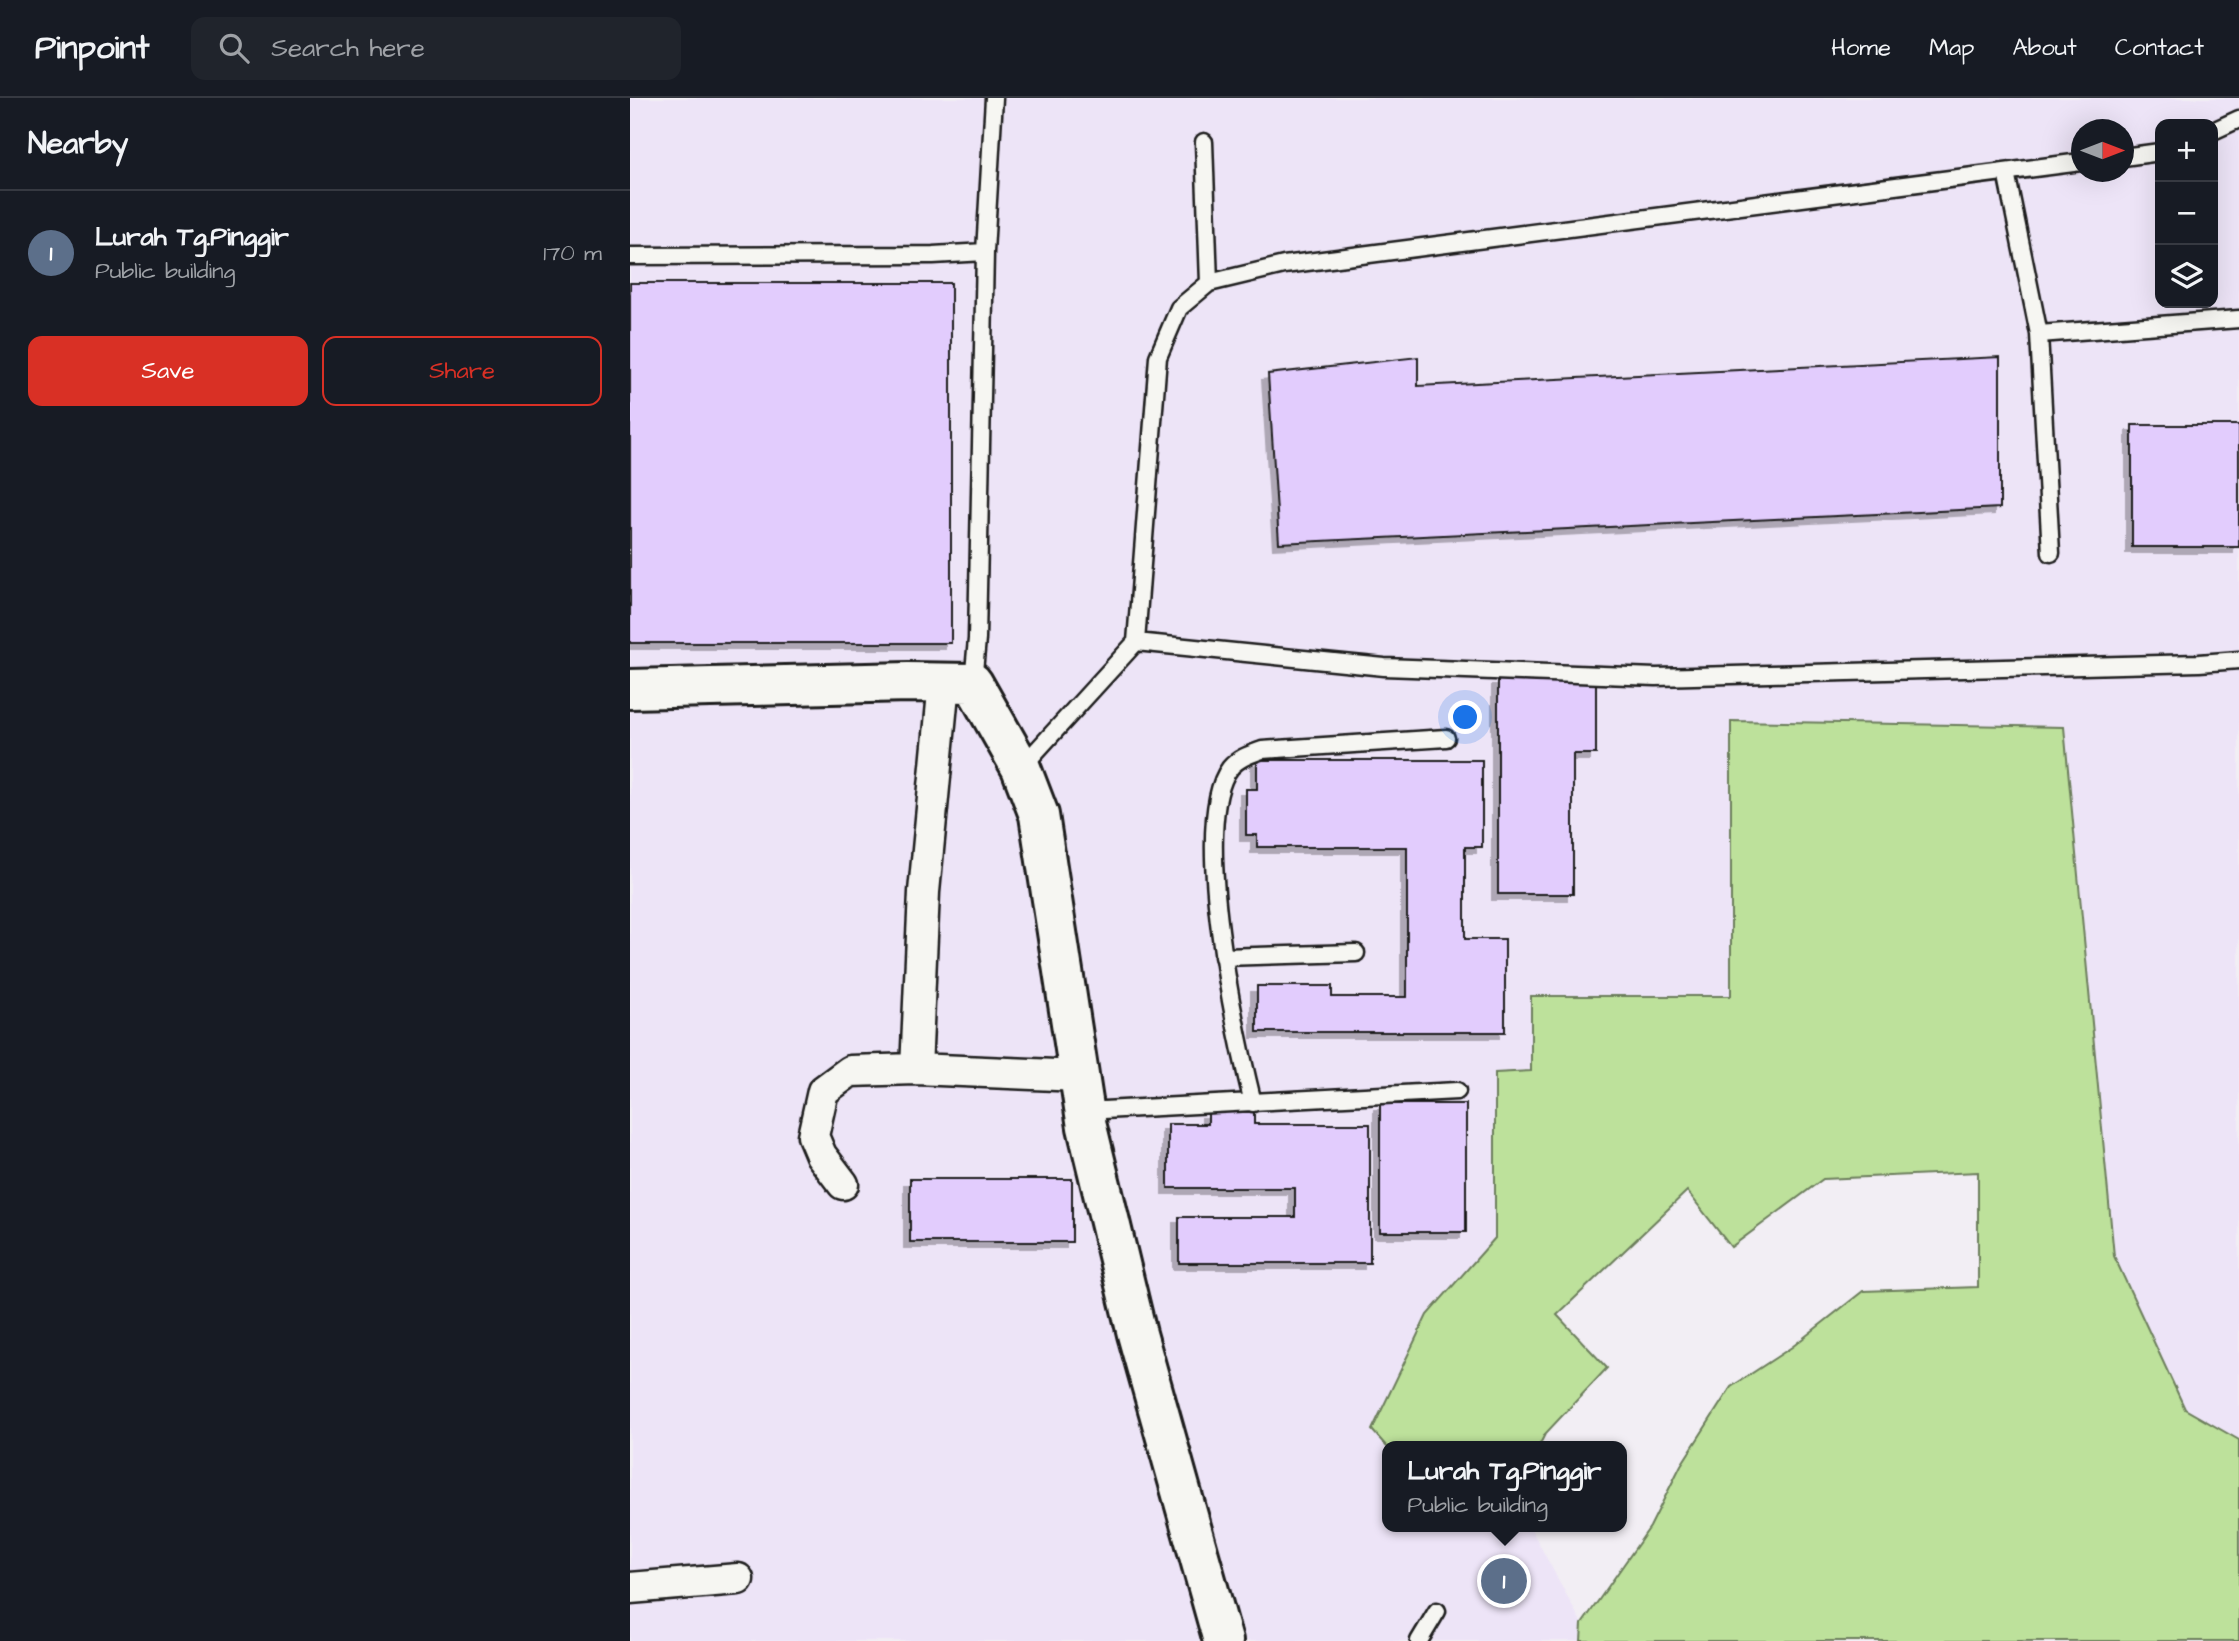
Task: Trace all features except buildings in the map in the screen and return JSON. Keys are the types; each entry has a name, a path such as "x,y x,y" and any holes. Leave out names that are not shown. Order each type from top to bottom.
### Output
{"street":[{"path":"630,689 958,683"},
{"path":"958,683 1021,768 1039,815 1082,1094 1137,1334 1223,1641"},
{"path":"916,1069 924,892 958,683"},
{"path":"843,1184 821,1155 813,1136 823,1091 850,1071 916,1069 1082,1094"},
{"path":"630,1588 738,1580"}],"lane":[{"path":"958,683 976,639 985,252 994,98"},
{"path":"2218,129 2239,119"},
{"path":"1204,142 1209,283"},
{"path":"2134,156 2155,153"},
{"path":"1021,768 1136,642 1158,357 1179,308 1209,283 1284,265 2071,163"},
{"path":"2006,172 2039,334 2051,553"},
{"path":"630,256 933,255 985,252"},
{"path":"2039,334 2239,319"},
{"path":"1136,642 1384,667 1656,677 2239,660"},
{"path":"1253,1103 1236,1035 1223,957 1213,846 1216,801 1229,768 1241,758 1262,750 1446,738"},
{"path":"1223,957 1356,953"},
{"path":"1082,1094 1253,1103 1457,1091"},
{"path":"1419,1641 1437,1611"}],"shaded area":[{"path":"630,98 2239,98 2239,1440 2185,1409 2114,1256 2064,727 1731,722 1731,996 1531,997 1531,1071 1495,1073 1495,1238 1427,1315 1372,1430 1382,1441 1382,1532 1533,1532 1582,1624 1581,1641 630,1641"}],"green space":[{"path":"1731,721 2064,727 2114,1256 2185,1409 2239,1440 2239,1641 1581,1641 1582,1624 1650,1527 1681,1465 1731,1387 1792,1347 1863,1291 1978,1287 1978,1172 1823,1179 1731,1247 1687,1191 1557,1315 1607,1368 1542,1441 1382,1441 1372,1430 1427,1315 1495,1238 1495,1073 1531,1071 1531,996 1731,996"}],"place":[{"name":"Lurah Tg.Pinggir","path":"1504,1581"}]}
